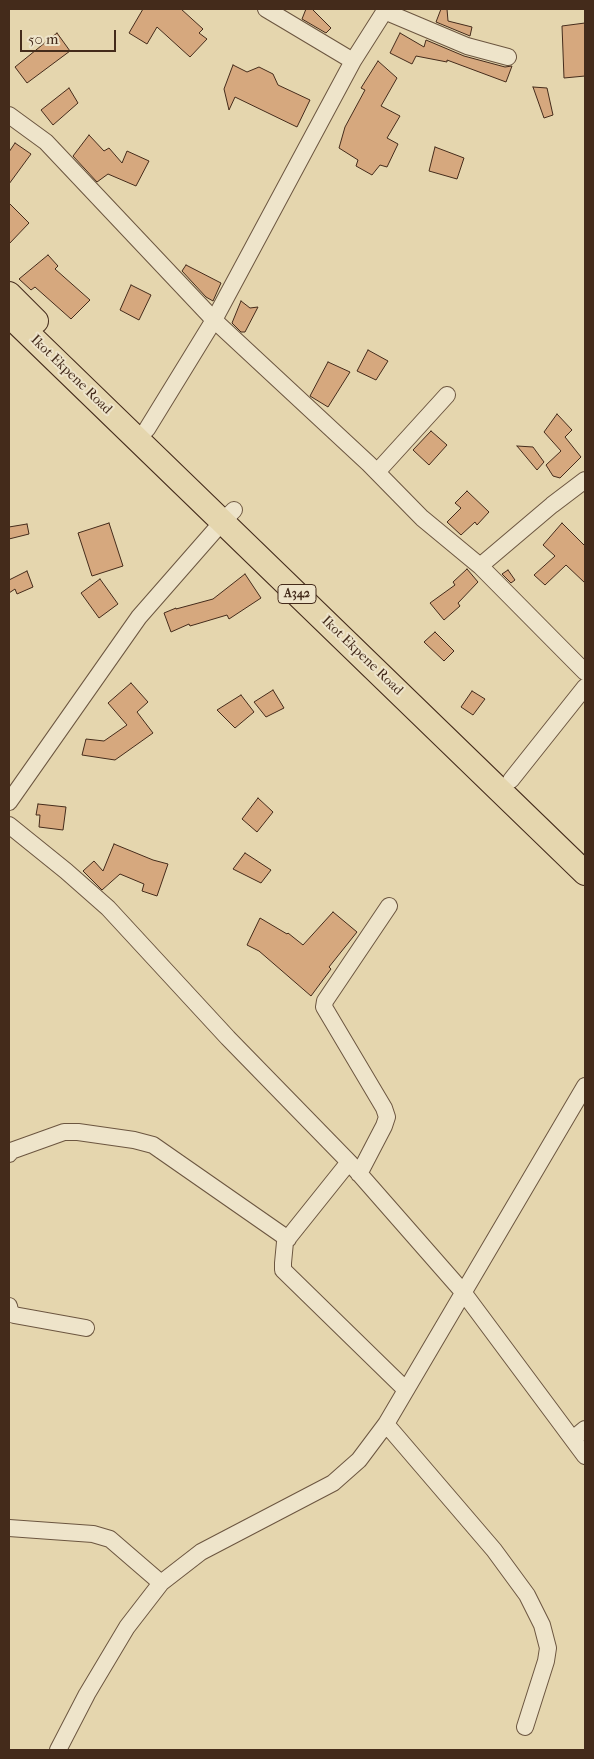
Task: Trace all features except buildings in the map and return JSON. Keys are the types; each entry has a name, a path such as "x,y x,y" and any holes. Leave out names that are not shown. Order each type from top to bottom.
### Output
{"highway":[{"name":"Ikot Ekpene Road","path":"9,294 147,429 228,515 585,873"},
{"name":"Ikot Ekpene Road","path":"9,315 228,515 511,780 585,852"}],"street":[{"path":"266,9 352,61"},
{"path":"147,429 214,320 352,61 385,10 467,46 508,57"},
{"path":"9,115 46,142 214,320 377,472 422,518 480,566 585,672"},
{"path":"377,472 447,395"},
{"path":"480,566 552,505 585,480"},
{"path":"9,802 139,617 228,515"},
{"path":"511,780 585,687"},
{"path":"9,825 108,908 228,1038 354,1168 463,1292 579,1434 585,1456"},
{"path":"389,906 325,1001 324,1007 384,1108 387,1117 384,1126 354,1168 285,1242 283,1270 406,1390"},
{"path":"58,1750 87,1694 127,1627 161,1584 201,1552 333,1483 359,1460 386,1424 585,1086"},
{"path":"9,1154 64,1132 78,1132 134,1140 153,1145 288,1239"},
{"path":"9,1306 10,1311 14,1315 86,1328"},
{"path":"386,1424 494,1550 528,1595 548,1648 546,1661 526,1727"},
{"path":"9,1528 94,1534 110,1539 161,1584"}]}
